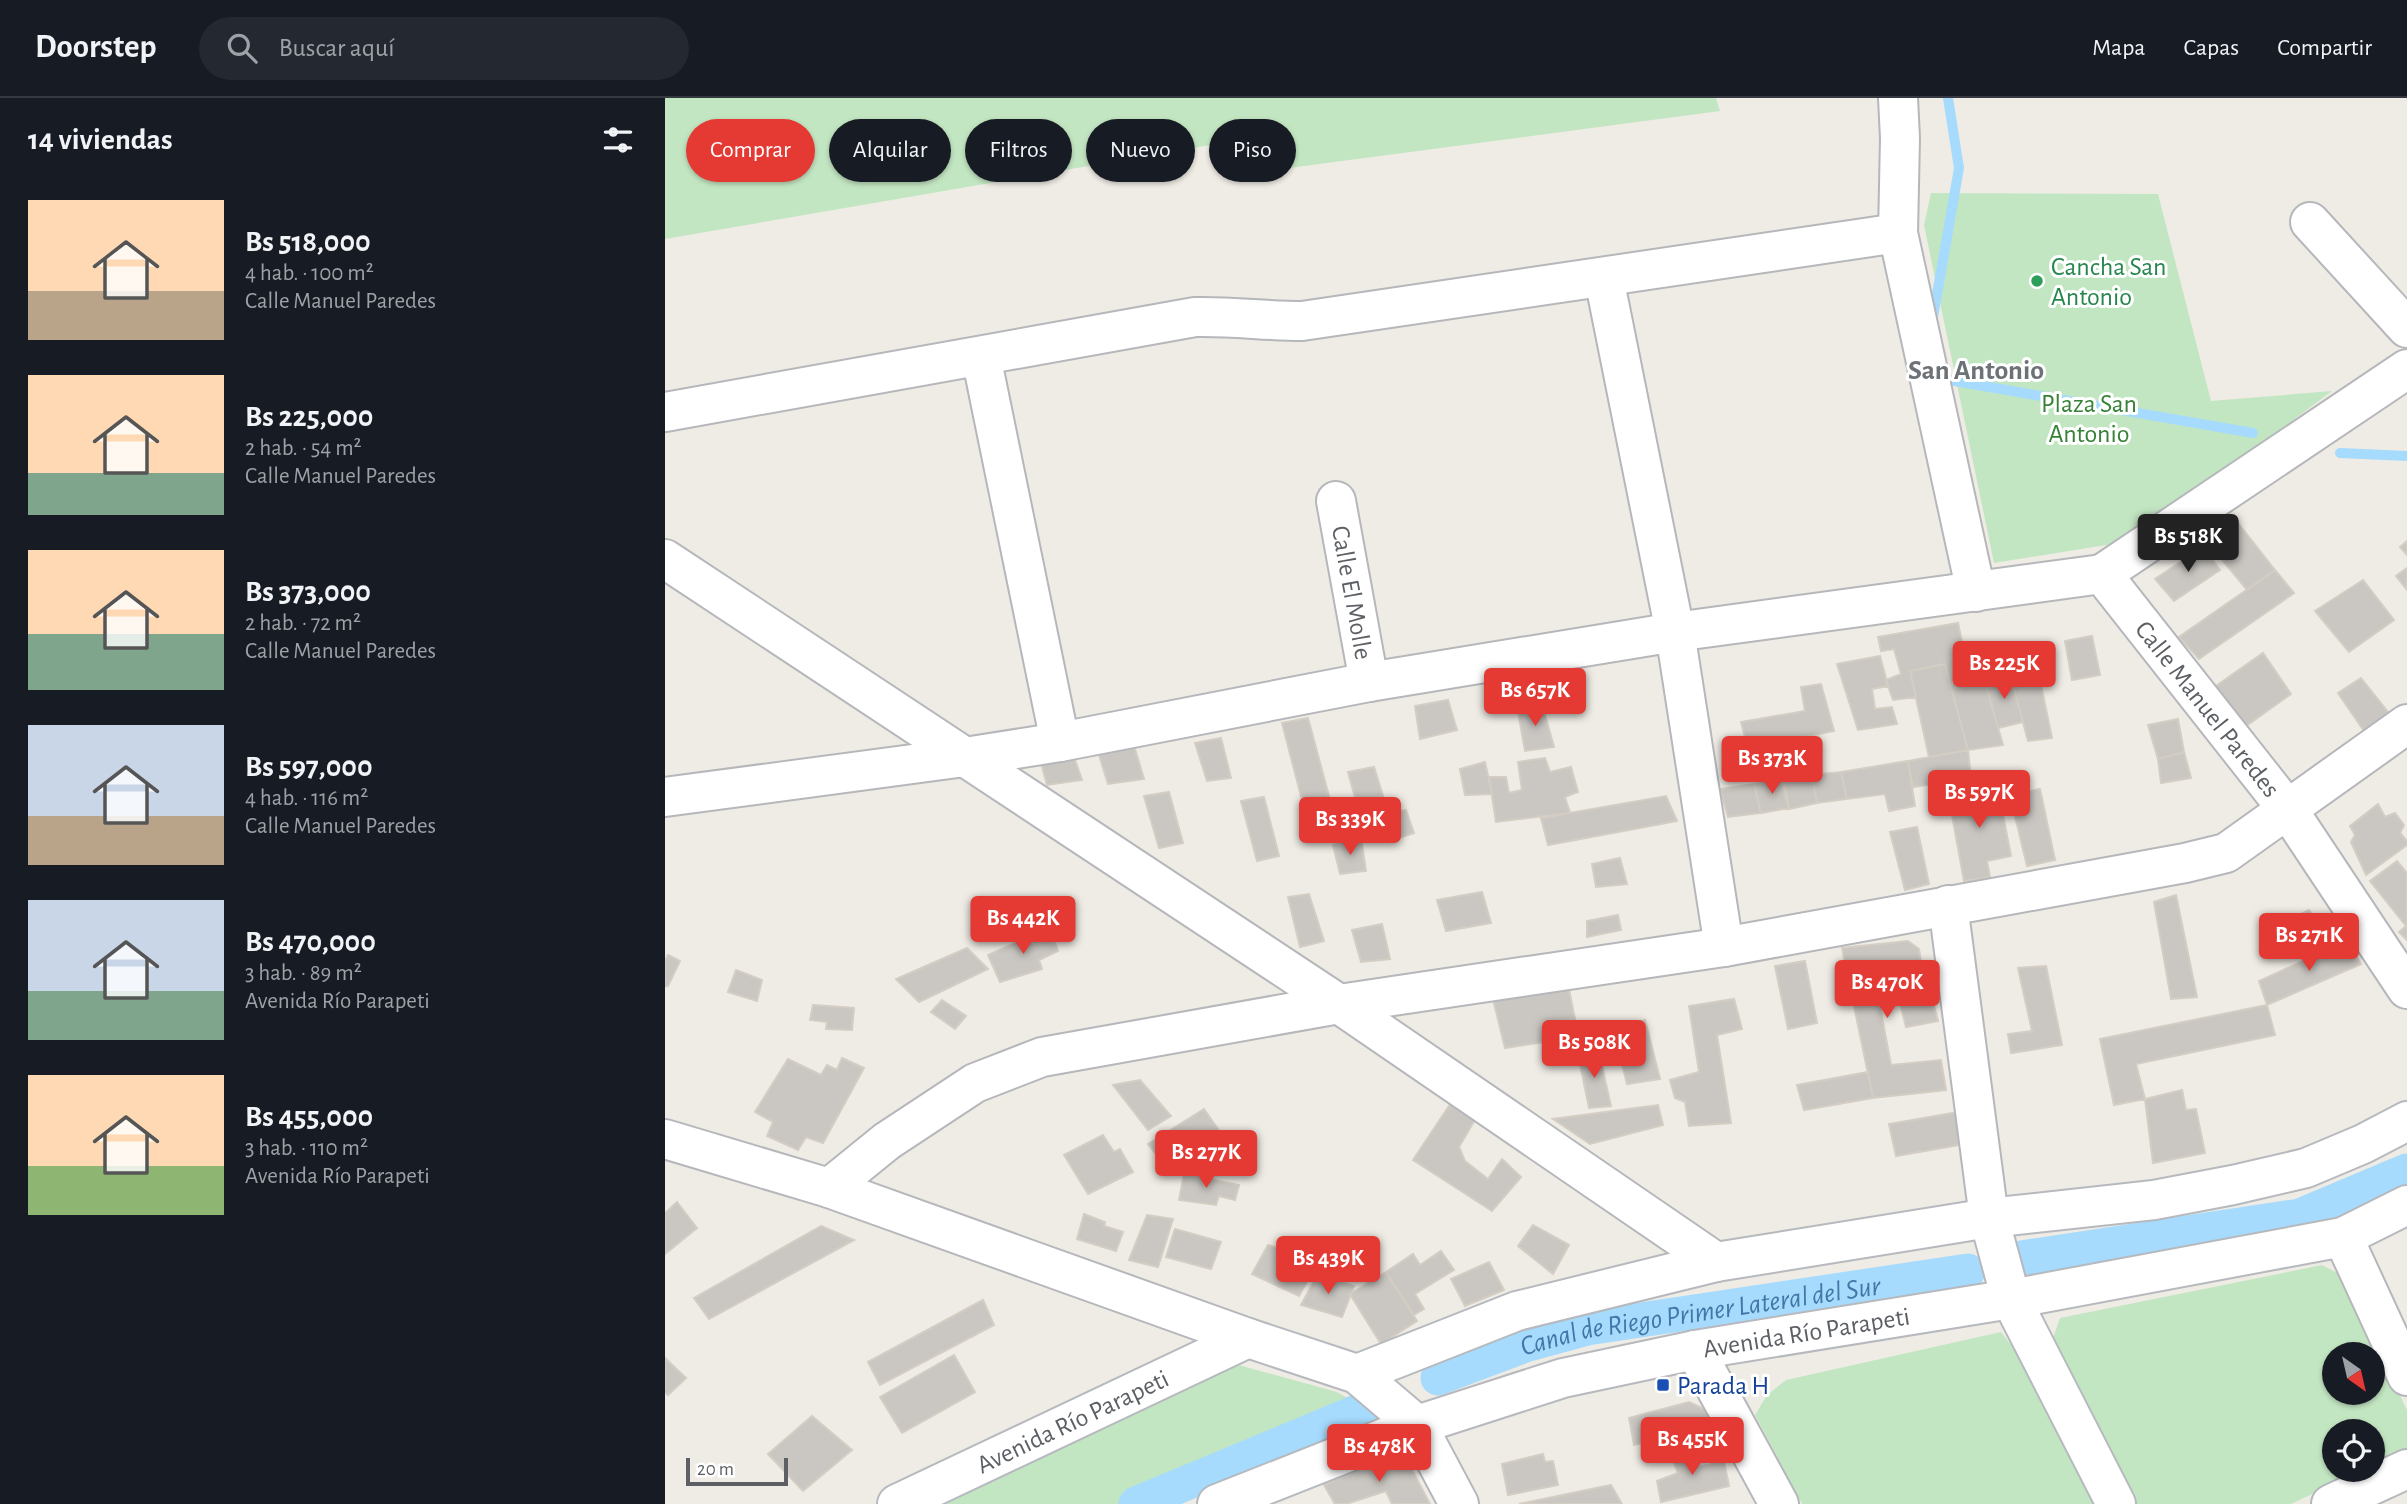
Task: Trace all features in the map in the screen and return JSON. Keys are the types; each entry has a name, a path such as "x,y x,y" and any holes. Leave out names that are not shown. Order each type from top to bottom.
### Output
{"street":[{"path":"1898,98 1898,233 1976,592"},
{"path":"2310,222 2407,327"},
{"path":"665,412 1195,317 1230,316 1259,321 1302,321 1898,233"},
{"path":"1604,278 1675,632 1724,947"},
{"path":"981,356 1060,743"},
{"path":"665,797 1060,743 1369,682 1675,632 2102,574 2407,369"},
{"name":"Calle El Molle","path":"1336,501 1369,682"},
{"path":"665,559 1339,1004 1716,1262"},
{"name":"Calle Manuel Paredes","path":"2102,574 2288,810 2407,989"},
{"path":"829,1188 887,1141 975,1083 1042,1057 1339,1004 1724,947 2185,863 2226,853 2407,724"},
{"path":"1948,905 1989,1218 2011,1298 2116,1504"},
{"path":"1357,1374 1517,1311 1716,1262 1989,1218 2154,1200 2306,1168 2363,1144 2407,1121"},
{"path":"665,1139 829,1188 1248,1338 1357,1374 1417,1425 1459,1504"},
{"name":"Avenida Río Parapeti","path":"1217,1504 1417,1425 1563,1378 1695,1350 2011,1298 2343,1237 2407,1205"},
{"path":"2343,1237 2407,1376"},
{"name":"Avenida Río Parapeti","path":"897,1504 1248,1338"},
{"path":"1695,1350 1779,1504"},
{"path":"2331,1504 2407,1469"}],"green space":[{"path":"665,98 1716,98 1720,111 1296,167 1296,119 1209,119 1209,145 1195,148 1195,119 1086,119 1086,166 1072,169 1072,119 965,119 965,182 996,182 665,239"},
{"name":"Plaza San Antonio","path":"1931,193 2158,194 2211,401 2332,391 2131,541 1994,563 1924,225"},
{"path":"2322,1265 2343,1276 2375,1342 2322,1342 2322,1405 2385,1405 2385,1364 2407,1410 2407,1450 2385,1460 2385,1419 2322,1419 2322,1482 2338,1482 2291,1504 2132,1504 2051,1344 2060,1318"},
{"path":"2001,1332 2015,1350 2094,1504 1802,1504 1755,1415 1767,1395 1786,1380"},
{"path":"1235,1364 1337,1392 1382,1417 1169,1504 946,1504"}],"building":[{"path":"2238,523 2275,570 2247,590 2208,543"},
{"path":"2407,541 2407,555 2400,547"},
{"path":"2203,547 2220,570 2174,601 2155,579"},
{"path":"2407,568 2407,590 2396,576"},
{"path":"2275,570 2294,593 2199,659 2179,637"},
{"path":"2363,580 2394,620 2349,652 2315,611"},
{"path":"1958,623 1965,656 1971,655 1975,674 1950,684 1945,664 1910,671 1916,697 1893,700 1886,680 1901,674 1894,649 1881,651 1878,637"},
{"path":"2092,636 2100,675 2072,680 2065,641"},
{"path":"2032,642 2052,738 2028,741 2003,647"},
{"path":"2263,653 2291,694 2246,726 2216,686"},
{"path":"1880,656 1888,686 1872,689 1875,709 1892,707 1897,724 1858,730 1837,664"},
{"path":"1945,664 1968,750 1929,757 1910,671"},
{"path":"2010,674 2023,722 1998,728 1984,679"},
{"path":"2361,678 2392,717 2366,734 2338,693"},
{"path":"1984,679 2003,745 1968,750 1950,684"},
{"path":"1821,684 1834,731 1748,748 1741,722 1805,711 1801,687"},
{"path":"1448,700 1457,730 1420,739 1415,706"},
{"path":"1542,704 1554,747 1525,751 1517,706"},
{"path":"1308,718 1330,800 1303,804 1282,723"},
{"path":"2178,719 2184,752 2158,759 2148,725"},
{"path":"1221,738 1231,778 1207,781 1195,743"},
{"path":"1132,739 1144,779 1108,784 1099,755 1107,744"},
{"path":"1968,750 1971,778 1913,787 1908,761"},
{"path":"2184,752 2191,778 2161,783 2158,759"},
{"path":"1074,757 1082,780 1047,785 1041,763"},
{"path":"1545,758 1550,772 1571,767 1578,792 1565,797 1570,813 1496,822 1489,777 1506,777 1509,793 1522,790 1518,762"},
{"path":"1908,761 1915,806 1889,811 1885,794 1847,799 1841,772"},
{"path":"1485,762 1492,794 1465,795 1460,769"},
{"path":"1374,767 1384,799 1357,805 1348,772"},
{"path":"1841,772 1847,799 1817,803 1812,775"},
{"path":"1812,775 1817,803 1789,809 1781,779"},
{"path":"1784,779 1789,808 1761,813 1754,784"},
{"path":"1754,784 1761,813 1728,817 1720,789"},
{"path":"1997,784 2011,856 1987,861 1990,877 1964,881 1948,793"},
{"path":"2040,789 2055,860 2027,866 2010,795"},
{"path":"1169,792 1183,843 1159,848 1144,796"},
{"path":"1666,796 1677,821 1548,845 1541,818"},
{"path":"1264,797 1279,856 1257,861 1241,801"},
{"path":"2378,804 2385,817 2395,813 2404,825 2400,833 2407,845 2366,875 2351,842 2355,835 2350,826"},
{"path":"1406,810 1414,833 1392,840 1382,815"},
{"path":"1917,827 1929,884 1905,890 1890,832"},
{"path":"1361,838 1366,871 1340,874 1333,845"},
{"path":"1620,858 1627,884 1596,887 1592,864"},
{"path":"2397,861 2407,873 2407,940 2399,932 2406,926 2370,881"},
{"path":"1482,892 1491,923 1446,931 1437,900"},
{"path":"1309,894 1324,941 1300,947 1288,897"},
{"path":"2176,895 2197,997 2171,999 2154,902"},
{"path":"2309,910 2322,930 2283,951 2270,929"},
{"path":"1618,915 1621,930 1587,937 1587,921"},
{"path":"1382,924 1390,959 1361,962 1352,930"},
{"path":"1050,928 1058,951 1039,960 1042,969 1000,982 988,955"},
{"path":"1908,941 1919,949 1923,975 1903,980 1900,968 1873,969 1891,1065 1941,1060 1946,1090 1873,1098 1842,948"},
{"path":"2348,941 2361,964 2267,1005 2259,981"},
{"path":"967,948 988,969 919,1002 896,979"},
{"path":"668,955 680,961 668,986 665,986 665,961"},
{"path":"1805,961 1817,1023 1788,1029 1775,966"},
{"path":"2046,966 2062,1045 2011,1053 2008,1034 2032,1031 2018,968"},
{"path":"736,970 762,980 757,1001 728,992"},
{"path":"1927,980 1938,1021 1906,1027 1896,987"},
{"path":"1568,985 1575,1019 1542,1025 1542,1033 1550,1031 1551,1041 1505,1048 1491,991"},
{"path":"1734,999 1742,1029 1717,1035 1731,1123 1689,1126 1685,1102 1675,1098 1670,1080 1699,1072 1689,1006"},
{"path":"942,1000 966,1016 955,1029 931,1012"},
{"path":"813,1005 854,1008 852,1030 826,1029 827,1022 810,1020"},
{"path":"2267,1005 2275,1035 2136,1064 2145,1099 2114,1105 2100,1039"},
{"path":"1645,1020 1660,1079 1627,1084 1613,1027"},
{"path":"1598,1049 1611,1106 1589,1108 1578,1054"},
{"path":"842,1058 864,1068 823,1143 806,1137 798,1150 767,1136 773,1122 755,1112 788,1059 821,1075 827,1065 837,1070"},
{"path":"1868,1072 1873,1098 1804,1110 1797,1085"},
{"path":"1140,1080 1171,1116 1148,1130 1113,1085"},
{"path":"2182,1090 2186,1110 2196,1109 2205,1153 2153,1163 2145,1099"},
{"path":"1453,1100 1476,1118 1459,1147 1465,1161 1488,1179 1502,1159 1521,1177 1492,1211 1413,1160"},
{"path":"1658,1105 1663,1125 1590,1144 1553,1119"},
{"path":"1204,1109 1220,1132 1163,1163 1148,1144"},
{"path":"1959,1112 1965,1144 1896,1156 1889,1124"},
{"path":"1103,1135 1114,1152 1120,1149 1133,1172 1088,1194 1064,1155"},
{"path":"1184,1174 1239,1185 1235,1200 1219,1196 1216,1205 1179,1200"},
{"path":"677,1202 697,1228 665,1254 665,1213"},
{"path":"1084,1214 1105,1222 1104,1226 1123,1232 1116,1251 1077,1239"},
{"path":"1147,1215 1173,1219 1158,1267 1129,1260"},
{"path":"1533,1225 1569,1245 1553,1274 1518,1246"},
{"path":"821,1226 854,1240 709,1319 694,1298"},
{"path":"1175,1229 1221,1242 1211,1269 1166,1257"},
{"path":"1268,1245 1318,1261 1299,1296 1252,1274"},
{"path":"1441,1251 1454,1270 1415,1294 1424,1309 1414,1315 1386,1272 1413,1254 1420,1265"},
{"path":"1489,1262 1504,1290 1465,1306 1451,1279"},
{"path":"1386,1272 1417,1321 1381,1344 1350,1294"},
{"path":"1318,1274 1354,1286 1342,1317 1301,1305"},
{"path":"983,1300 994,1325 880,1385 868,1362"},
{"path":"954,1355 975,1392 902,1433 880,1397"},
{"path":"665,1358 686,1378 668,1395 665,1392"},
{"path":"1689,1402 1704,1409 1722,1444 1691,1452 1689,1447 1670,1453 1665,1437 1634,1445 1629,1418"},
{"path":"812,1416 852,1450 803,1491 768,1454"},
{"path":"1689,1447 1691,1452 1698,1451 1699,1467 1724,1461 1729,1486 1661,1502 1657,1481 1678,1473 1670,1453"},
{"path":"1543,1454 1545,1462 1553,1461 1558,1485 1508,1495 1502,1464"},
{"path":"1388,1457 1410,1466 1430,1504 1392,1504 1386,1491 1346,1504 1335,1504 1324,1485"},
{"path":"1611,1485 1622,1504 1519,1504"}],"waterway":[{"path":"1932,323 1959,168 1948,98"},
{"path":"1940,373 1949,380 2253,433"},
{"path":"2340,453 2407,456"},
{"name":"Canal de Riego Primer Lateral del Sur","path":"2021,1258 2300,1216 2407,1171"},
{"name":"Canal de Riego Primer Lateral del Sur","path":"1438,1378 1528,1344 1587,1328 1968,1271"},
{"name":"Canal de Riego Primer Lateral del Sur","path":"1136,1504 1369,1407"}],"place":[{"name":"Cancha San Antonio","path":"2037,281"},
{"name":"Parada H","path":"1663,1385"}],"district":[{"name":"San Antonio","path":"1976,369"}]}
